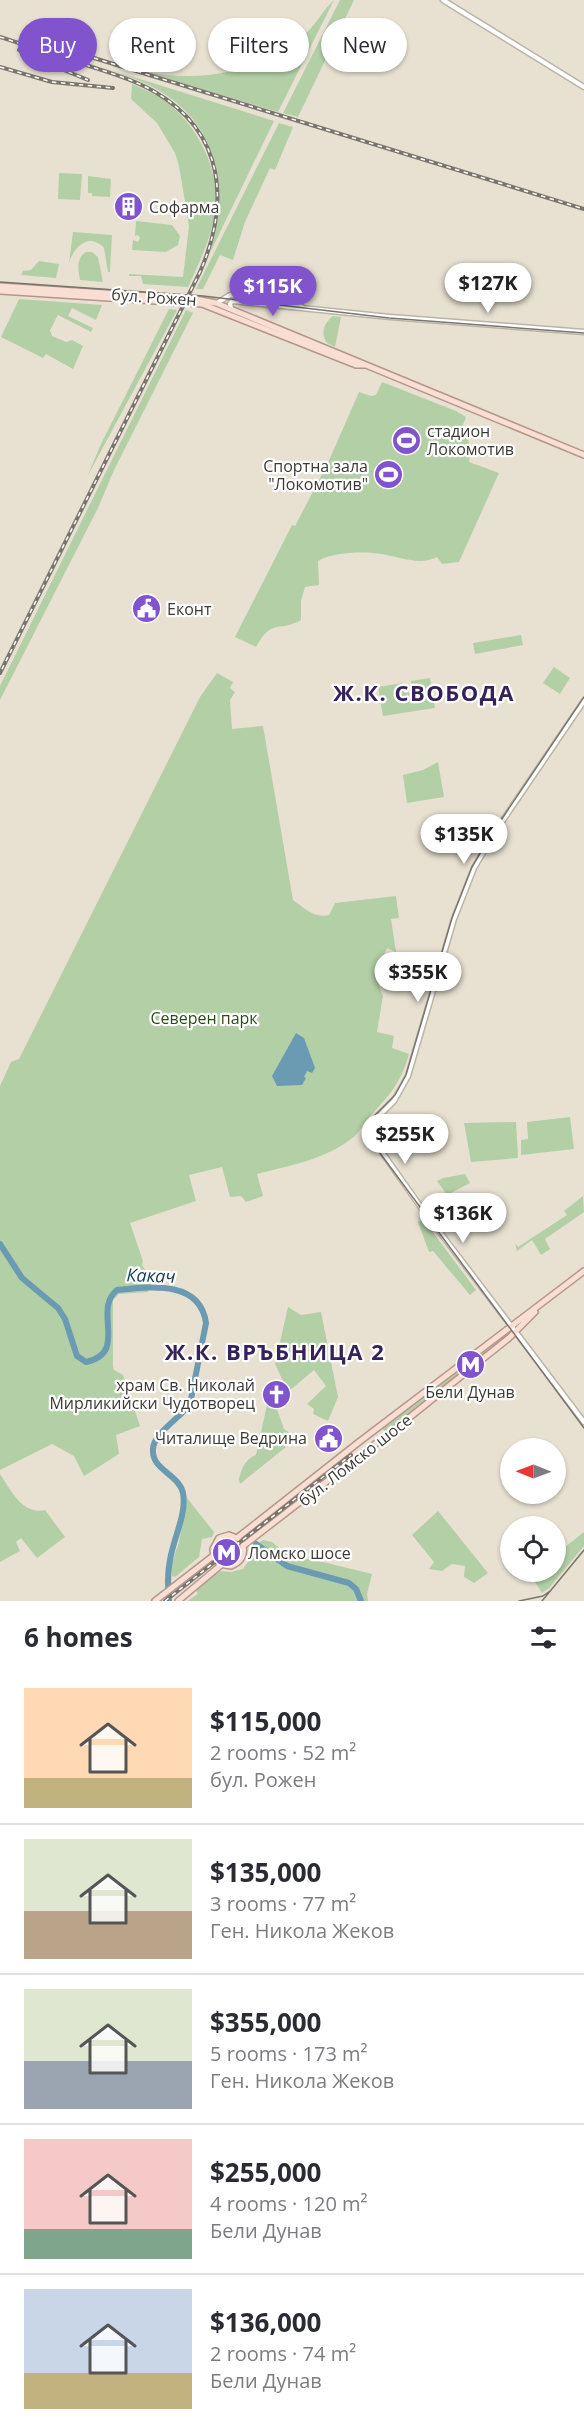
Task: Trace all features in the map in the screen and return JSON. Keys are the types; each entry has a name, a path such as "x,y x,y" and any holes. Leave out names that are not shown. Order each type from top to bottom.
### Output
{"main road":[{"name":"бул. Рожен","path":"0,286 191,299 214,303 584,455"},
{"name":"бул. Рожен","path":"0,291 207,305 357,365 367,366"},
{"name":"бул. Ломско шосе","path":"241,1542 387,1436 584,1272"},
{"name":"бул. Ломско шосе","path":"241,1542 359,1442 514,1329"},
{"path":"155,1601 214,1557 214,1545 219,1538 230,1535 241,1542 243,1554 239,1562 231,1566 220,1564 178,1601"}],"street":[{"path":"443,0 584,87"},
{"path":"214,303 230,295 292,303 303,307"},
{"path":"232,310 230,304 232,301 390,317 584,332"},
{"path":"584,701 497,829 474,868 454,919 410,1070 394,1101 371,1124 372,1138 420,1206 584,1422"}],"green space":[{"path":"334,0 325,18 321,18 321,26 309,50 309,30"},
{"path":"340,0 354,0 345,18 331,18"},
{"path":"321,38 321,69 298,117 283,113 304,72 309,72 309,61"},
{"path":"115,72 274,121 209,255 215,234 219,192 217,171 211,151 190,116 173,100 151,86"},
{"path":"145,72 185,76 227,72 298,72 278,112"},
{"path":"132,84 161,98 178,112 198,138 212,169 216,202 214,219 206,245 188,287 143,284 141,276 129,276 129,274 183,277 189,226 175,153 157,123 131,99"},
{"path":"279,123 293,127 275,170 270,168 245,222 233,260 220,255 203,289 196,289"},
{"path":"59,173 82,174 80,200 58,199"},
{"path":"88,176 111,179 110,197 92,196 92,193 88,193"},
{"path":"136,221 172,225 180,236 178,245 166,252 132,250 133,240 138,242 140,238 138,235 135,236"},
{"path":"73,232 112,235 110,272 108,272 104,248 93,241 83,243 75,251 69,263"},
{"path":"86,252 92,252 98,257 103,282 80,280 79,261"},
{"path":"39,261 59,264 56,278 21,275 23,271 31,270"},
{"path":"19,299 102,305 96,320 72,308 68,316 93,328 91,332 58,315 50,330 52,336 66,342 72,340 83,346 73,369 46,354 43,358 1,337"},
{"path":"169,309 177,310 87,477 101,444"},
{"path":"186,310 193,313 114,470 98,508 0,700 0,686"},
{"path":"333,316 341,317 335,347 327,343 323,332 325,325"},
{"path":"382,382 466,417 463,425 471,449 469,462 499,473 459,562 442,564 437,557 417,561 367,553 340,554 324,558 318,561 319,585 305,587 301,601 301,620 266,632 256,647 235,637 292,525 295,526 327,465 359,392 371,396 376,395"},
{"path":"521,635 523,645 475,654 473,643"},
{"path":"554,667 570,678 560,694 543,683"},
{"name":"Северен парк","path":"217,673 233,682 230,688 235,692 230,700 232,729 263,726 293,900 310,912 324,916 329,915 335,903 396,896 399,918 391,919 396,952 387,948 375,975 383,996 377,1032 394,1036 392,1048 409,1054 402,1074 392,1090 356,1135 322,1156 257,1174 263,1196 246,1202 241,1196 230,1197 222,1167 189,1175 196,1201 130,1223 143,1261 142,1265 151,1280 148,1292 119,1294 113,1300 113,1366 114,1370 123,1375 140,1426 116,1435 119,1454 84,1476 74,1456 52,1444 0,1470 0,1086 11,1062 19,1059 200,697"},
{"path":"430,678 435,708 383,716 378,687 402,683 404,693 412,692 411,681"},
{"path":"438,762 444,797 407,803 403,775 423,770"},
{"path":"570,1117 574,1149 521,1155 521,1140 528,1139 527,1122"},
{"path":"516,1122 518,1158 471,1162 464,1123"},
{"path":"465,1174 470,1183 447,1195 437,1181 443,1178"},
{"path":"583,1196 584,1212 545,1239 550,1249 541,1255 532,1240 517,1251 515,1243 518,1247 567,1215 564,1211"},
{"path":"423,1219 476,1290 470,1295 433,1251 429,1252 418,1222"},
{"path":"288,1307 301,1315 321,1312 338,1397 328,1421 313,1414 314,1409 307,1404 326,1386 314,1370 288,1392 275,1364"},
{"path":"506,1334 507,1336 386,1433 382,1428"},
{"path":"267,1405 272,1405 277,1409 284,1429 297,1438 240,1484 239,1479 244,1465 256,1455"},
{"path":"0,1474 18,1500 30,1509 45,1510 65,1537 37,1558 21,1538 16,1542 20,1551 0,1562"},
{"path":"187,1498 214,1532 212,1537 202,1539 199,1557 175,1577 172,1576 171,1565 179,1542"},
{"path":"438,1511 488,1573 474,1583 464,1577 465,1566 452,1564 442,1571 429,1569 434,1562 412,1535"},
{"path":"584,1532 584,1546 566,1568 566,1546"},
{"path":"263,1540 272,1542 291,1557 315,1560 372,1574 367,1594 368,1601 187,1601 198,1594 195,1588 220,1571 231,1572 243,1569 250,1559 253,1547"},
{"path":"535,1582 554,1582 550,1587 542,1593"}],"water":[{"path":"296,1033 304,1038 315,1068 312,1073 307,1071 302,1085 277,1086 272,1076"}],"waterway":[{"name":"Какач","path":"0,1244 22,1278 58,1308 65,1319 77,1356 86,1362 99,1357 105,1350 108,1341 108,1308 110,1298 117,1290 171,1289 183,1292 194,1299 202,1309 206,1323 190,1404 162,1432 154,1443 153,1449 156,1462 176,1481 183,1493 184,1501 169,1565 169,1601"},
{"path":"256,1544 287,1566 349,1583 356,1589 361,1601"}],"tram line":[{"path":"0,282 203,296 389,318 584,333"},
{"path":"584,697 472,867 452,918 406,1075 395,1095 368,1122 366,1128 371,1141 584,1428"},
{"path":"542,1601 584,1550"},
{"path":"519,1601 543,1596 550,1591"}],"railway":[{"path":"0,37 111,73 155,92 178,109 196,128 208,149 215,172 217,196 210,246 200,272 0,673"},
{"path":"97,59 584,209"},
{"path":"0,67 52,82 113,88"},
{"path":"69,72 88,80"},
{"path":"165,1601 351,1455"}],"place":[{"name":"Софарма","path":"128,207"},
{"name":"стадион Локомотив","path":"406,440"},
{"name":"Спортна зала \"Локомотив\"","path":"389,475"},
{"name":"Еконт","path":"146,609"},
{"name":"Бели Дунав","path":"470,1364"},
{"name":"храм Св. Николай Мирликийски Чудотворец","path":"276,1394"},
{"name":"Читалище Ведрина","path":"328,1438"},
{"name":"Ломско шосе","path":"227,1553"}],"district":[{"name":"Ж.К. СВОБОДА","path":"424,693"},
{"name":"Ж.К. ВРЪБНИЦА 2","path":"275,1352"}]}
